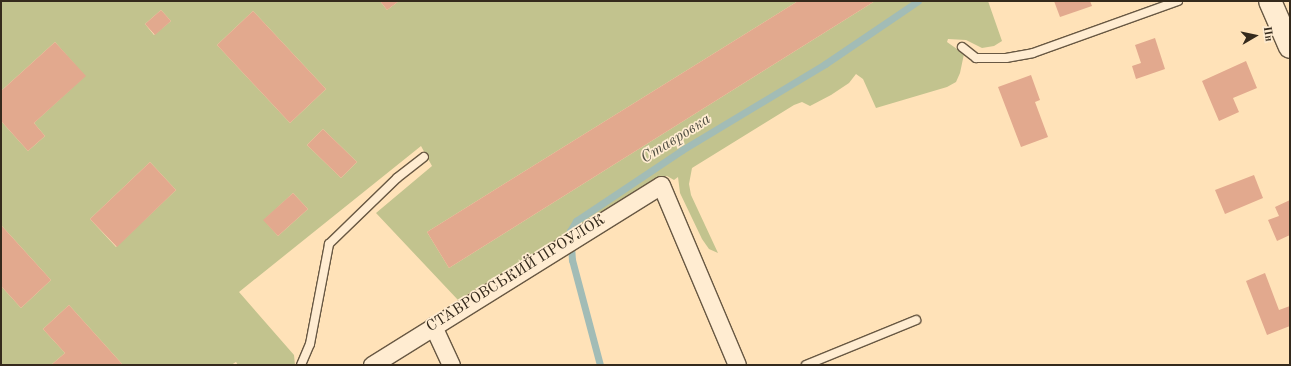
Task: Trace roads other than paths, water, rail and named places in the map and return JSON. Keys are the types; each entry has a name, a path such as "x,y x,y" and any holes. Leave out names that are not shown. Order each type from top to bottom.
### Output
{"street":[{"path":"1270,1 1290,47"},
{"name":"СТАВРОВСЬКИЙ ПРОУЛОК","path":"372,365 661,185 737,365"},
{"path":"433,326 451,365"}],"lane":[{"path":"962,47 976,58 1006,58 1032,53 1178,1"},
{"path":"301,365 310,344 329,244 397,178 424,158"},
{"path":"806,365 916,320"}],"waterway":[{"name":"Ставровка","path":"600,365 572,260 570,231 576,221 682,150 825,64 918,1"}]}
